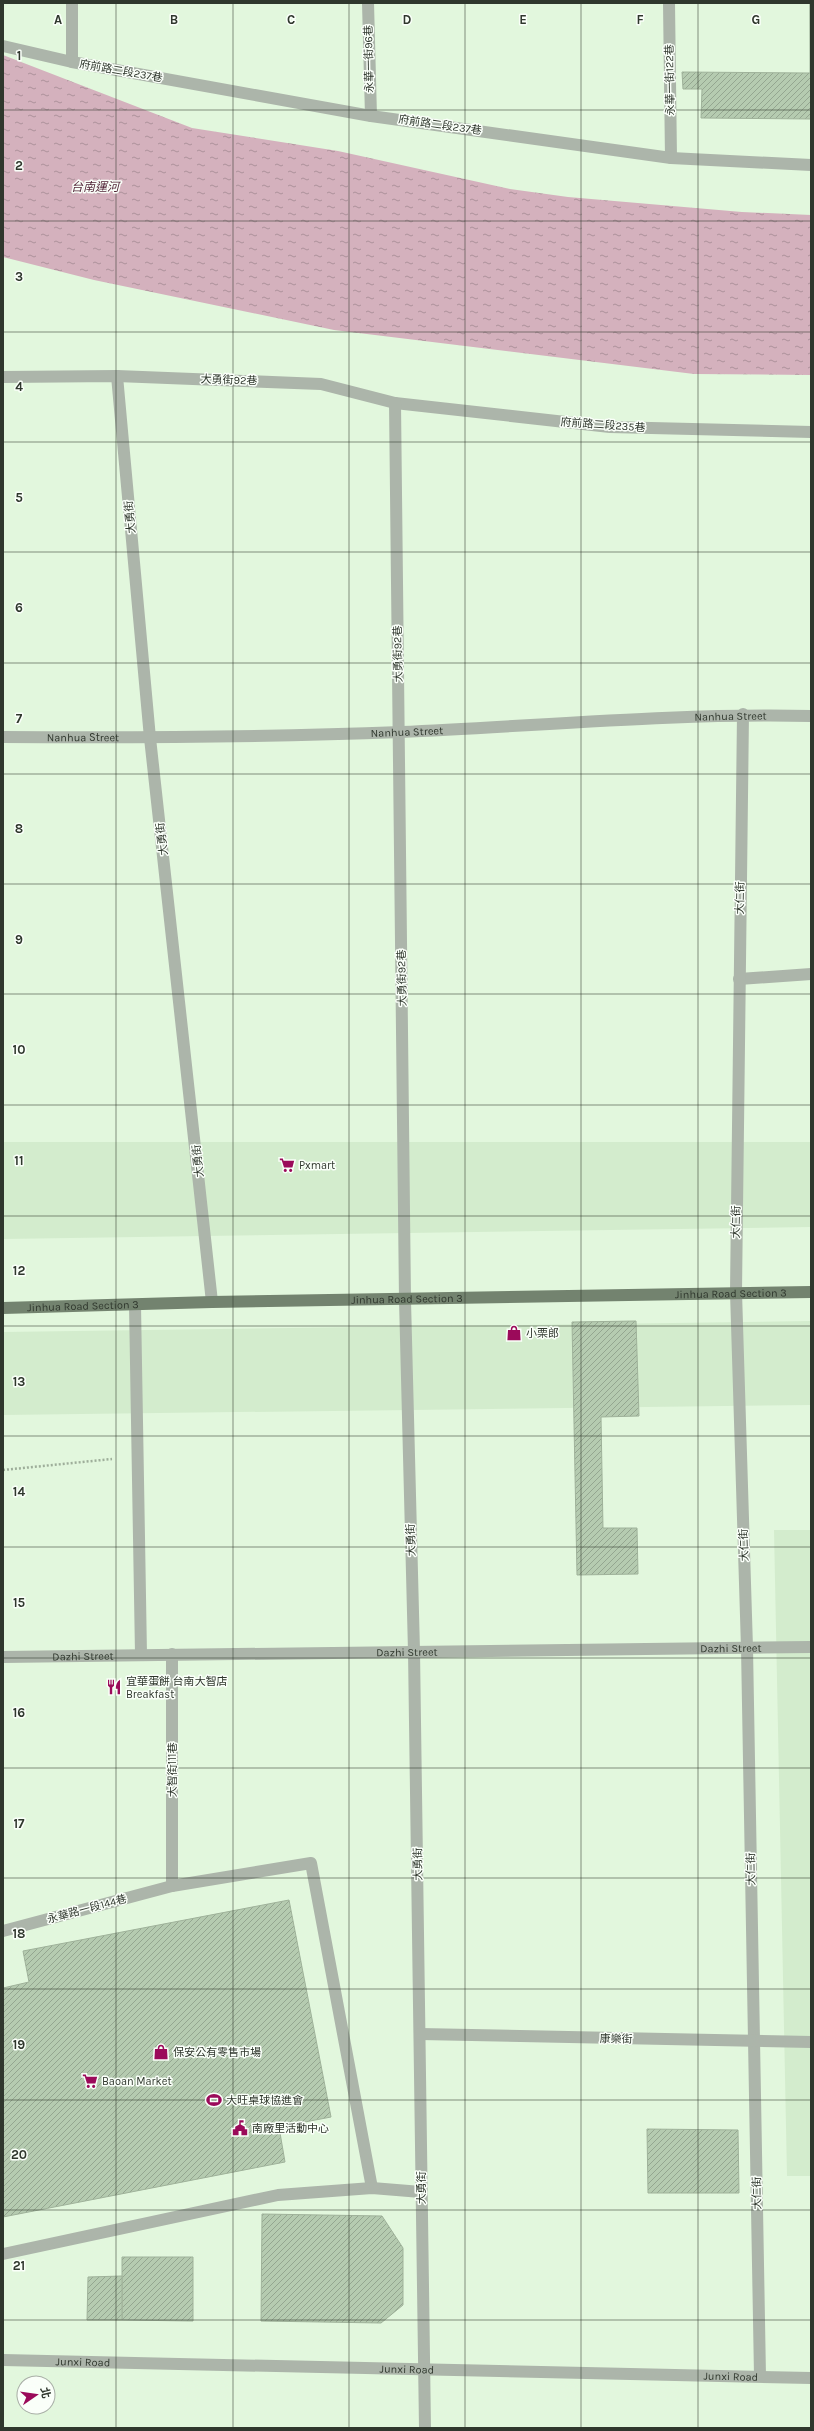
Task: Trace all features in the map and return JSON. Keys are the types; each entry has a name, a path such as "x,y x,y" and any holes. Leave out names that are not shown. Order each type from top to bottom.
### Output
{"main road":[{"name":"Jinhua Road Section 3","path":"3,1308 212,1302 405,1300 736,1292 811,1292"}],"street":[{"path":"72,3 72,62"},
{"name":"永華一街96巷","path":"368,3 371,116"},
{"name":"永華一街122巷","path":"669,3 671,158"},
{"name":"府前路二段237巷","path":"3,46 72,62 371,116 671,158 811,165"},
{"name":"大勇街92巷","path":"3,377 117,376 322,384 395,403 405,1300"},
{"name":"大勇街","path":"117,376 150,738 212,1302"},
{"name":"府前路二段235巷","path":"395,403 610,427 811,432"},
{"name":"Nanhua Street","path":"3,737 150,738 399,732 743,714 811,716"},
{"name":"大仁街","path":"743,714 736,1292 747,1648 760,2376"},
{"path":"739,979 811,974"},
{"name":"大勇街","path":"405,1300 414,1651 425,2428"},
{"path":"135,1305 141,1654"},
{"name":"Dazhi Street","path":"3,1657 141,1654 811,1647"},
{"name":"大智街111巷","path":"172,1654 172,1886"},
{"name":"永華路一段144巷","path":"3,1931 172,1886 311,1864 372,2188"},
{"name":"康樂街","path":"420,2034 811,2042"},
{"path":"3,2254 278,2195 372,2188 421,2192"},
{"name":"Junxi Road","path":"3,2360 811,2378"}],"path":[{"path":"3,1470 137,1456"}],"shaded area":[{"path":"3,1142 811,1142 811,1227 3,1239"},
{"path":"811,1321 811,1405 3,1415 3,1332"},
{"path":"774,1530 811,1530 811,2176 787,2176"}],"water":[{"name":"台南運河","path":"3,55 192,128 338,151 510,189 568,197 742,212 811,215 811,375 694,374 334,330 94,280 3,257"}],"building":[{"path":"810,3 811,119 701,118 702,89 683,89 682,72 810,73"},
{"path":"636,1321 639,1416 601,1417 603,1528 637,1528 638,1574 577,1575 572,1322"},
{"name":"保安公有零售市場","path":"289,1900 331,2117 279,2127 285,2162 3,2217 3,1988 29,1982 23,1951"},
{"path":"647,2129 738,2130 739,2193 648,2193"},
{"path":"262,2214 382,2216 403,2248 403,2305 381,2323 261,2321"},
{"path":"122,2257 193,2257 193,2321 122,2320"},
{"path":"122,2276 122,2320 87,2320 88,2277"}],"place":[{"name":"Pxmart","path":"287,1165"},
{"name":"小栗郎","path":"514,1333"},
{"name":"宜華蛋餅 台南大智店 Breakfast","path":"114,1687"},
{"name":"保安公有零售市場","path":"161,2052"},
{"name":"Baoan Market","path":"90,2081"},
{"name":"大旺桌球協進會","path":"214,2100"},
{"name":"南廠里活動中心","path":"240,2128"}]}
